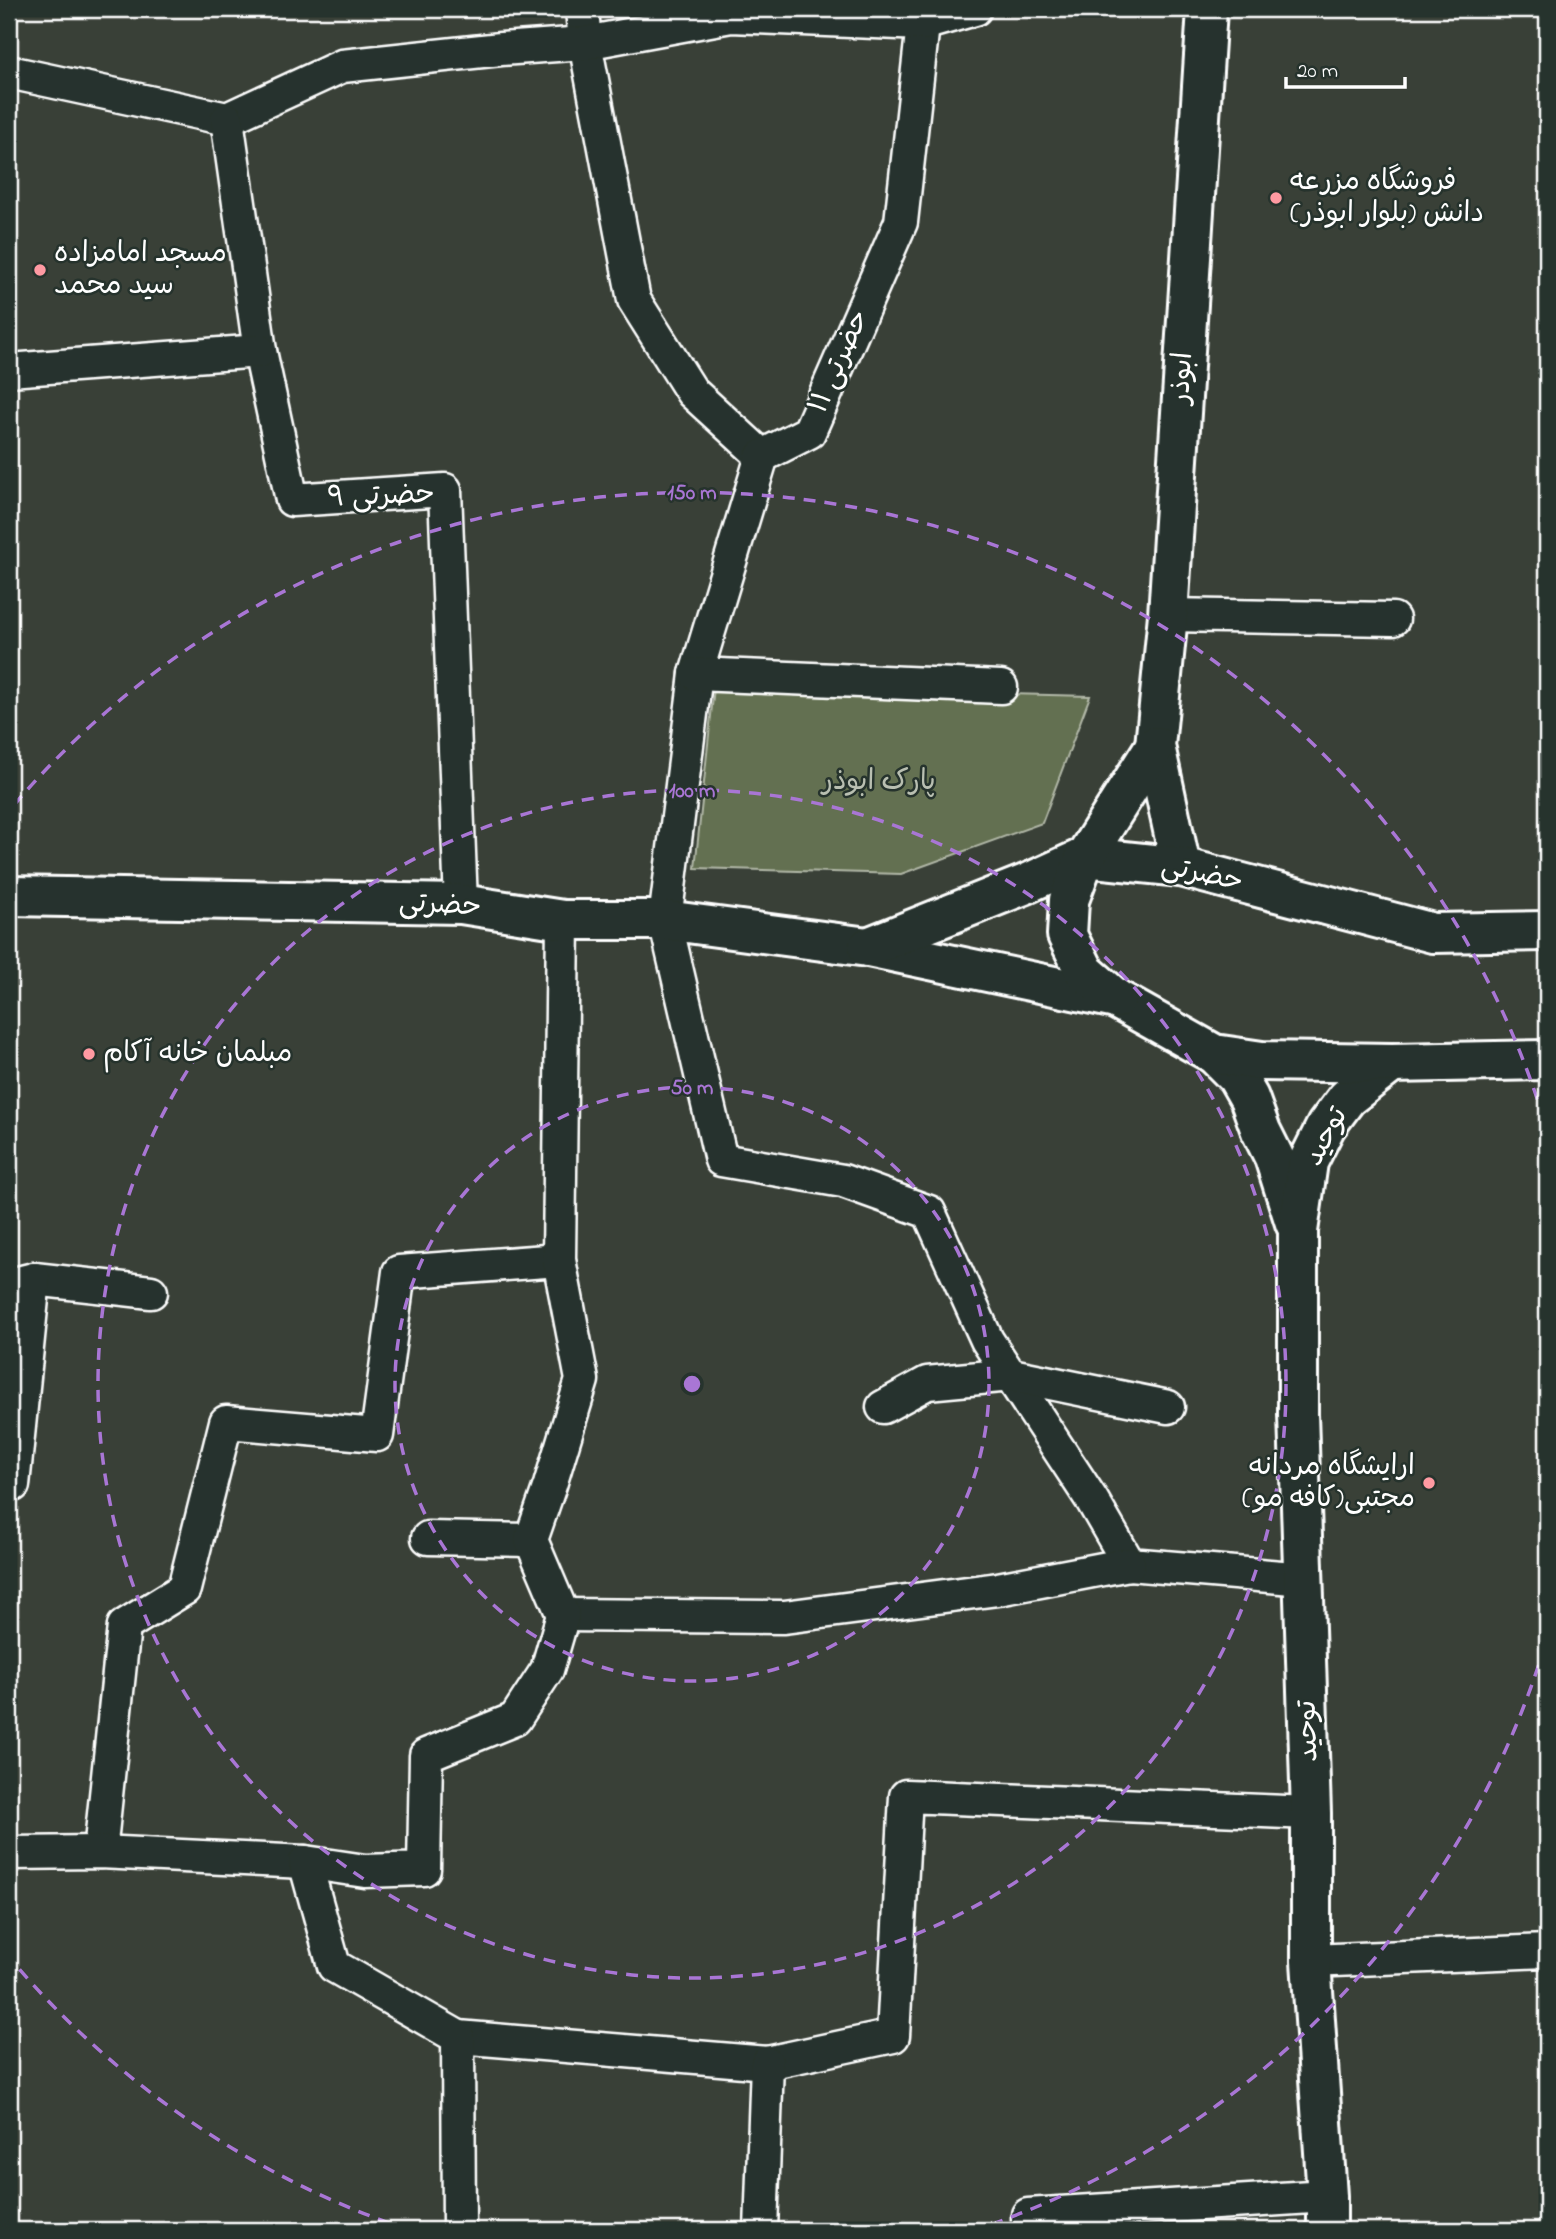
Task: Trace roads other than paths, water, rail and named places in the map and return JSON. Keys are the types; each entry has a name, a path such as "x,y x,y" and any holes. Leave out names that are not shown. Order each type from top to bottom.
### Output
{"main road":[{"name":"ابوذر","path":"1155,746 1168,615 1207,9"},
{"path":"1116,999 1085,972 1067,935 1069,900 1085,857 1155,746"},
{"path":"1155,746 1181,867"},
{"name":"حضرتی","path":"868,947 1026,884 1085,857 1181,867 1433,933 1547,931"},
{"name":"حضرتی","path":"9,896 461,904 563,920 665,920 868,947 1116,999 1214,1054 1262,1061 1392,1063 1547,1060"},
{"name":"توحید","path":"1214,1054 1237,1077 1249,1098 1273,1157 1298,1231"},
{"name":"توحید","path":"1327,2213 1311,1961 1311,1813 1298,1414 1298,1231 1308,1162 1326,1126 1347,1098 1392,1063"}],"street":[{"path":"582,9 585,43 634,300 692,392 762,456 696,674 665,920 721,1160 843,1181 929,1212 987,1340 1092,1500 1129,1564"},
{"path":"9,72 227,119 342,66 585,43 731,16 923,24 975,9"},
{"name":"حضرتی ۱۱","path":"762,456 809,432 901,222 923,24"},
{"name":"حضرتی ۹","path":"227,119 260,351 292,500 446,490 461,904"},
{"path":"9,370 260,351"},
{"path":"1168,615 1393,619"},
{"path":"696,674 1001,687"},
{"path":"9,1853 100,1852 305,1862 365,1871 424,1869 426,1755 515,1719 547,1670 563,1615 531,1540 582,1380 558,1260 563,920"},
{"path":"100,1852 124,1626 184,1589 226,1422 377,1434 399,1272 558,1260"},
{"path":"9,1485 13,1485 22,1282 151,1292"},
{"path":"883,1408 927,1382 1011,1375 1168,1407"},
{"path":"428,1538 531,1540"},
{"path":"563,1615 784,1617 999,1589 1129,1564 1305,1579"},
{"path":"305,1862 334,1966 458,2037 767,2063 893,2036 906,1796 1311,1813"},
{"path":"1311,1961 1547,1951"},
{"path":"458,2037 459,2230"},
{"path":"761,2230 767,2063"},
{"path":"1028,2230 1028,2215 1327,2213"}],"place":[{"name":"فروشگاه مزرعه دانش (بلوار ابوذر)","path":"1276,198"},
{"name":"مسجد امامزاده سید محمد","path":"40,270"},
{"name":"مبلمان خانه آکام","path":"89,1054"},
{"name":"ارایشگاه مردانه مجتبی(کافه مو)","path":"1429,1483"}],"park label":[{"name":"پارک ابوذر","path":"879,782"}]}
